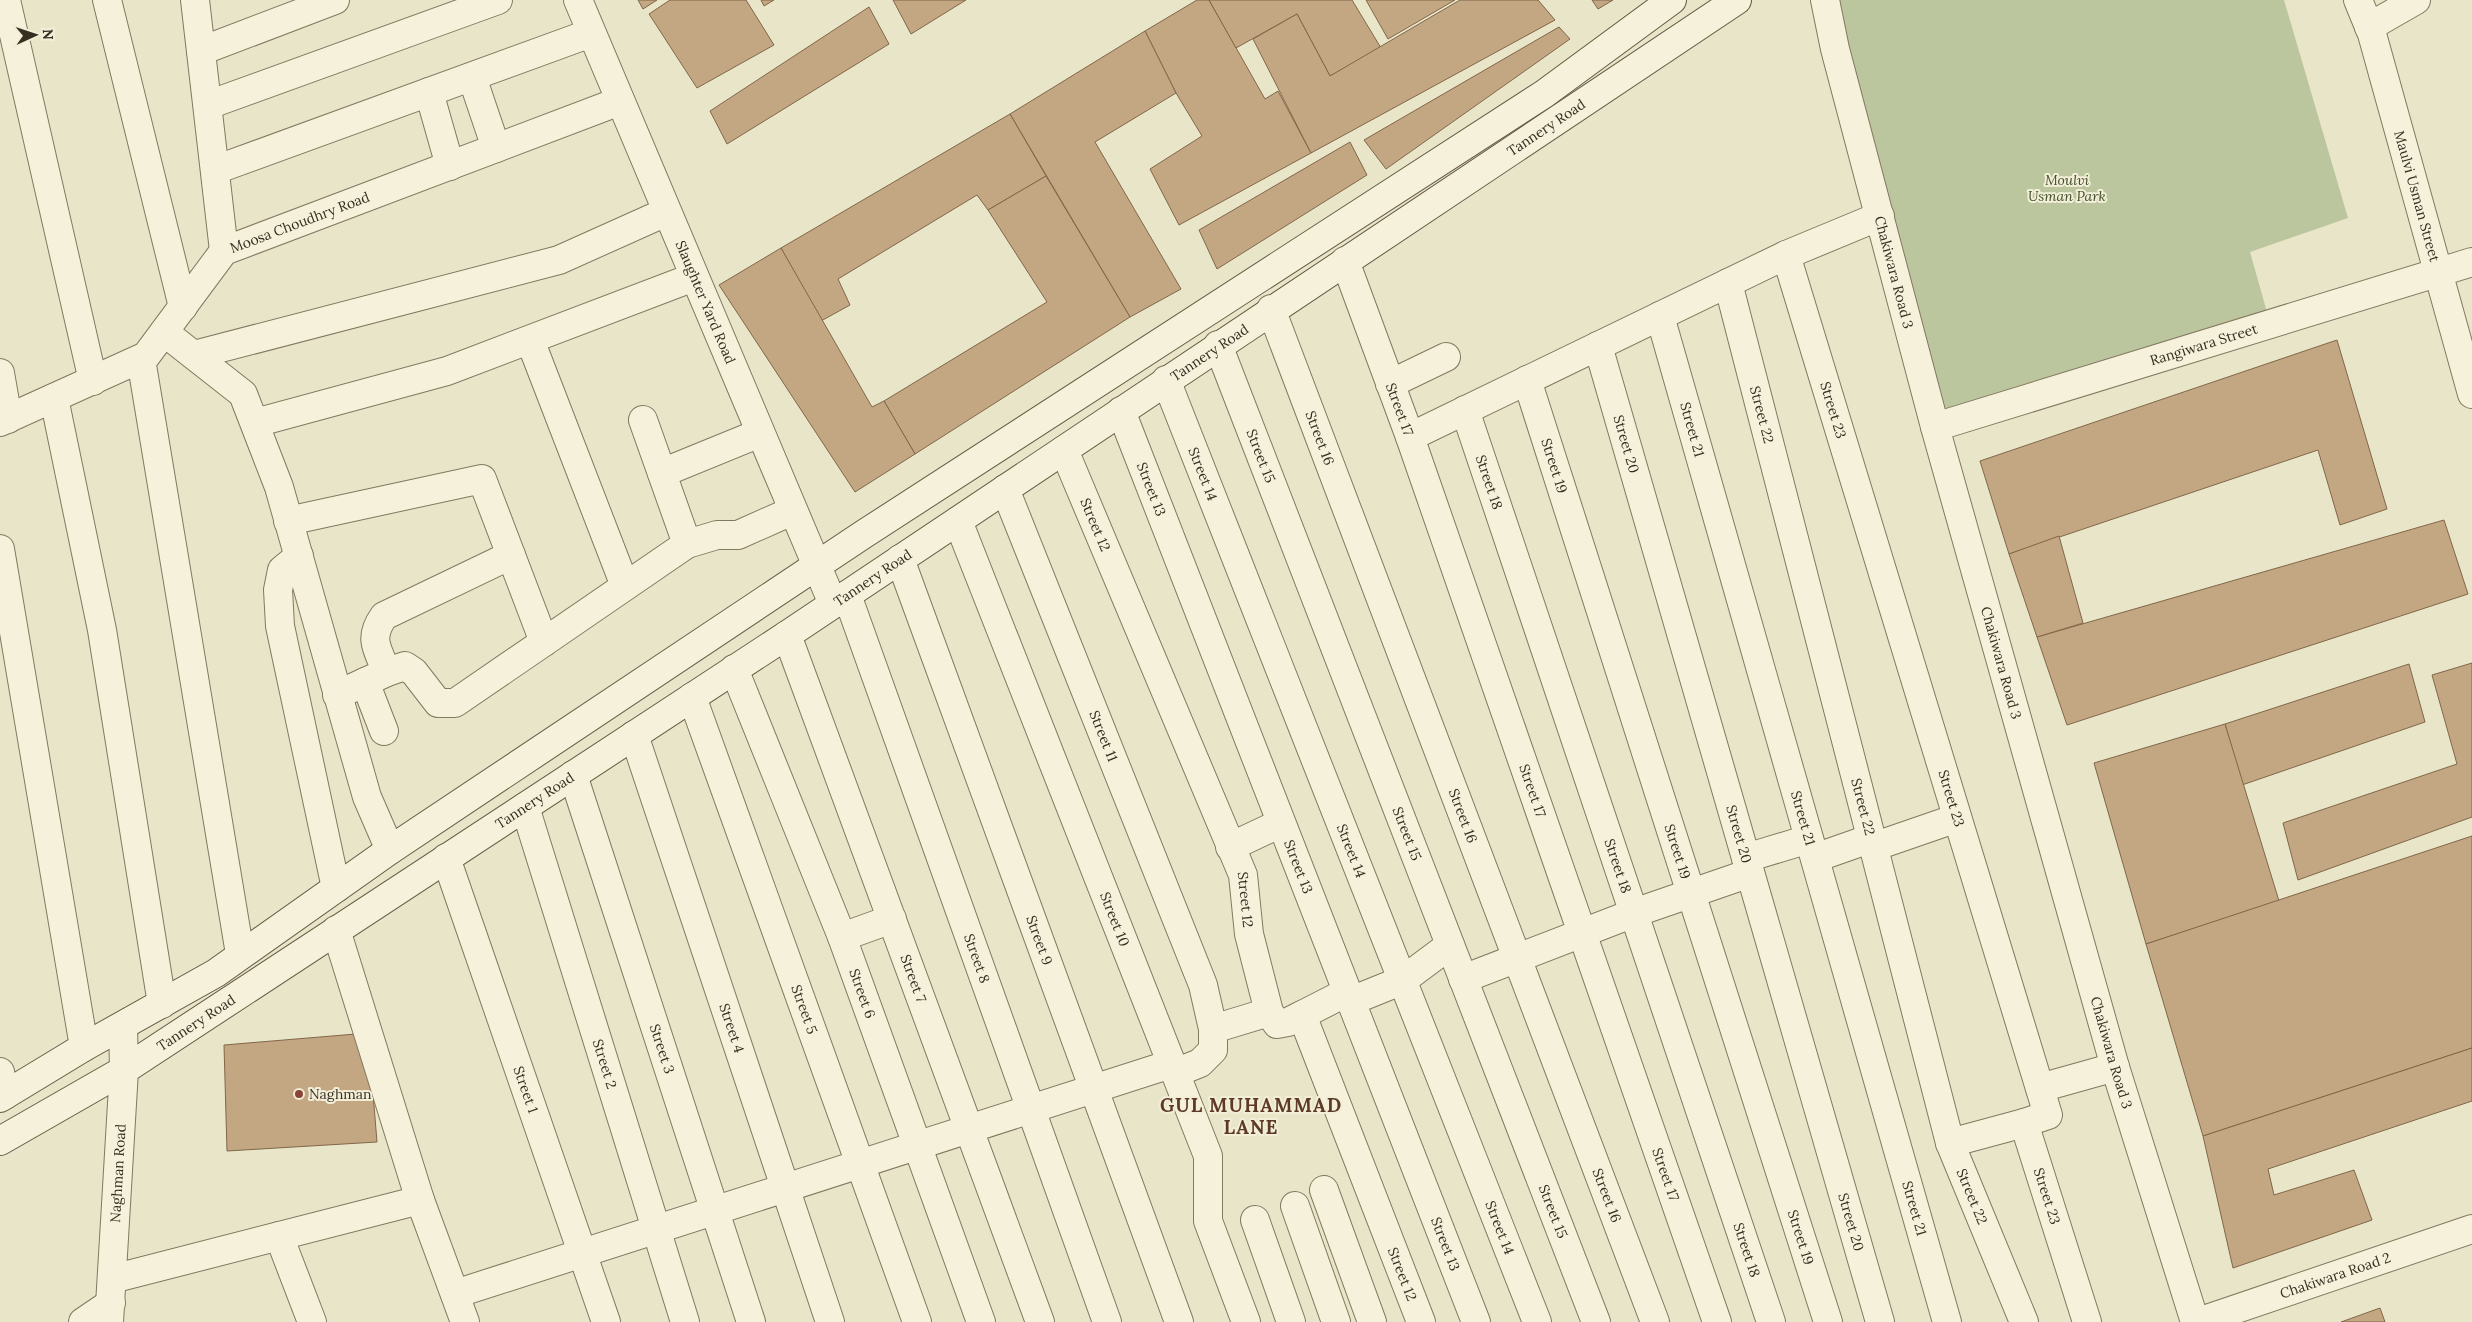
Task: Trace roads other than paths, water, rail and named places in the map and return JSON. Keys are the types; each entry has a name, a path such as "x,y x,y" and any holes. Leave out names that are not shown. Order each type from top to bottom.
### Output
{"street":[{"path":"6,0 93,380"},
{"path":"107,0 183,306"},
{"path":"195,0 224,251"},
{"path":"201,51 335,0"},
{"path":"208,105 498,0"},
{"name":"Slaughter Yard Road","path":"578,0 792,511 818,566 840,600"},
{"name":"Tannery Road","path":"2,1088 84,1047 216,973 240,954 390,850 818,566 1544,94 1672,0"},
{"name":"Tannery Road","path":"0,1142 124,1070 840,600 1271,309 1737,0"},
{"name":"Chakiwara Road 3","path":"1825,0 1935,427 2115,1067 2196,1322"},
{"name":"Maulvi Usman Street","path":"2358,0 2369,27 2472,394"},
{"path":"2369,27 2416,0"},
{"path":"215,170 591,33"},
{"path":"472,77 496,148"},
{"path":"429,92 450,166"},
{"name":"Moosa Choudhry Road","path":"4,420 146,356 224,251 620,102"},
{"path":"194,355 559,260 666,212"},
{"path":"1410,437 1786,255 1880,216"},
{"name":"Street 23","path":"1786,255 2048,1115 2024,1123 2088,1322"},
{"name":"Street 17","path":"1344,261 1410,437 1717,1322"},
{"name":"Rangiwara Street","path":"1935,427 2472,262"},
{"path":"254,423 447,371 694,277"},
{"name":"Street 22","path":"1728,283 1950,1143 2024,1322"},
{"name":"Street 16","path":"1271,309 1655,1322"},
{"name":"Street 21","path":"1660,316 1947,1322"},
{"path":"164,332 243,394 279,487 367,797 390,850"},
{"path":"530,340 625,586"},
{"name":"Street 15","path":"1218,345 1596,1322"},
{"name":"Street 20","path":"1598,346 1880,1322"},
{"path":"1390,384 1446,357"},
{"path":"141,359 240,954"},
{"path":"0,373 4,420"},
{"name":"Street 14","path":"1166,380 1537,1322"},
{"name":"Street 19","path":"1527,380 1828,1322"},
{"path":"54,398 102,630 162,1004"},
{"name":"Street 18","path":"1465,410 1771,1322"},
{"name":"Street 13","path":"1121,411 1476,1322"},
{"path":"644,420 687,544"},
{"path":"662,473 760,433"},
{"name":"Street 12","path":"1064,450 1243,875 1249,934 1269,1012"},
{"path":"288,521 482,479 544,642"},
{"name":"Street 11","path":"455,1294 1094,1088 1200,1063 1213,1050 1213,1029 1203,985 1005,489"},
{"path":"337,695 405,666 414,672 438,704 455,703 687,544 716,535 738,535 792,511"},
{"name":"Street 10","path":"958,521 1208,1156 1208,1221 1246,1322"},
{"path":"0,549 84,1047"},
{"path":"384,731 376,677 375,629 384,616 511,555"},
{"path":"298,556 282,570 278,590 280,626 336,888"},
{"name":"Street 9","path":"900,559 1179,1322"},
{"name":"Street 8","path":"840,600 1030,1109 1107,1322"},
{"name":"Street 7","path":"788,634 1040,1322"},
{"name":"Street 6","path":"734,669 842,937 980,1322"},
{"name":"Street 5","path":"692,696 917,1322"},
{"name":"Street 4","path":"634,734 830,1322"},
{"name":"Street 3","path":"573,775 751,1322"},
{"name":"Street 2","path":"525,807 685,1322"},
{"path":"1463,978 1634,912 1690,893 1748,865 1812,849 1873,843 1957,818"},
{"path":"1230,847 1282,823"},
{"name":"Street 1","path":"446,858 606,1322"},
{"path":"842,937 892,920"},
{"path":"336,930 420,1200 465,1322"},
{"path":"1213,1029 1269,1012 1277,1024 1349,996 1403,980 1450,945"},
{"name":"Street 12","path":"1302,1015 1421,1322"},
{"name":"Naghman Road","path":"110,1301 124,1070 123,1026"},
{"path":"2040,1088 2115,1067"},
{"path":"1950,1143 2024,1123"},
{"path":"1324,1190 1372,1322"},
{"path":"83,1322 110,1301 279,1236 420,1200"},
{"path":"1295,1206 1336,1322"},
{"path":"1255,1220 1291,1322"},
{"name":"Chakiwara Road 2","path":"2196,1322 2472,1229"},
{"path":"279,1236 312,1322"}],"place":[{"name":"Naghman","path":"299,1094"}],"district":[{"name":"GUL MUHAMMAD LANE","path":"1251,1116"}],"park label":[{"name":"Moulvi Usman Park","path":"2067,188"}]}
